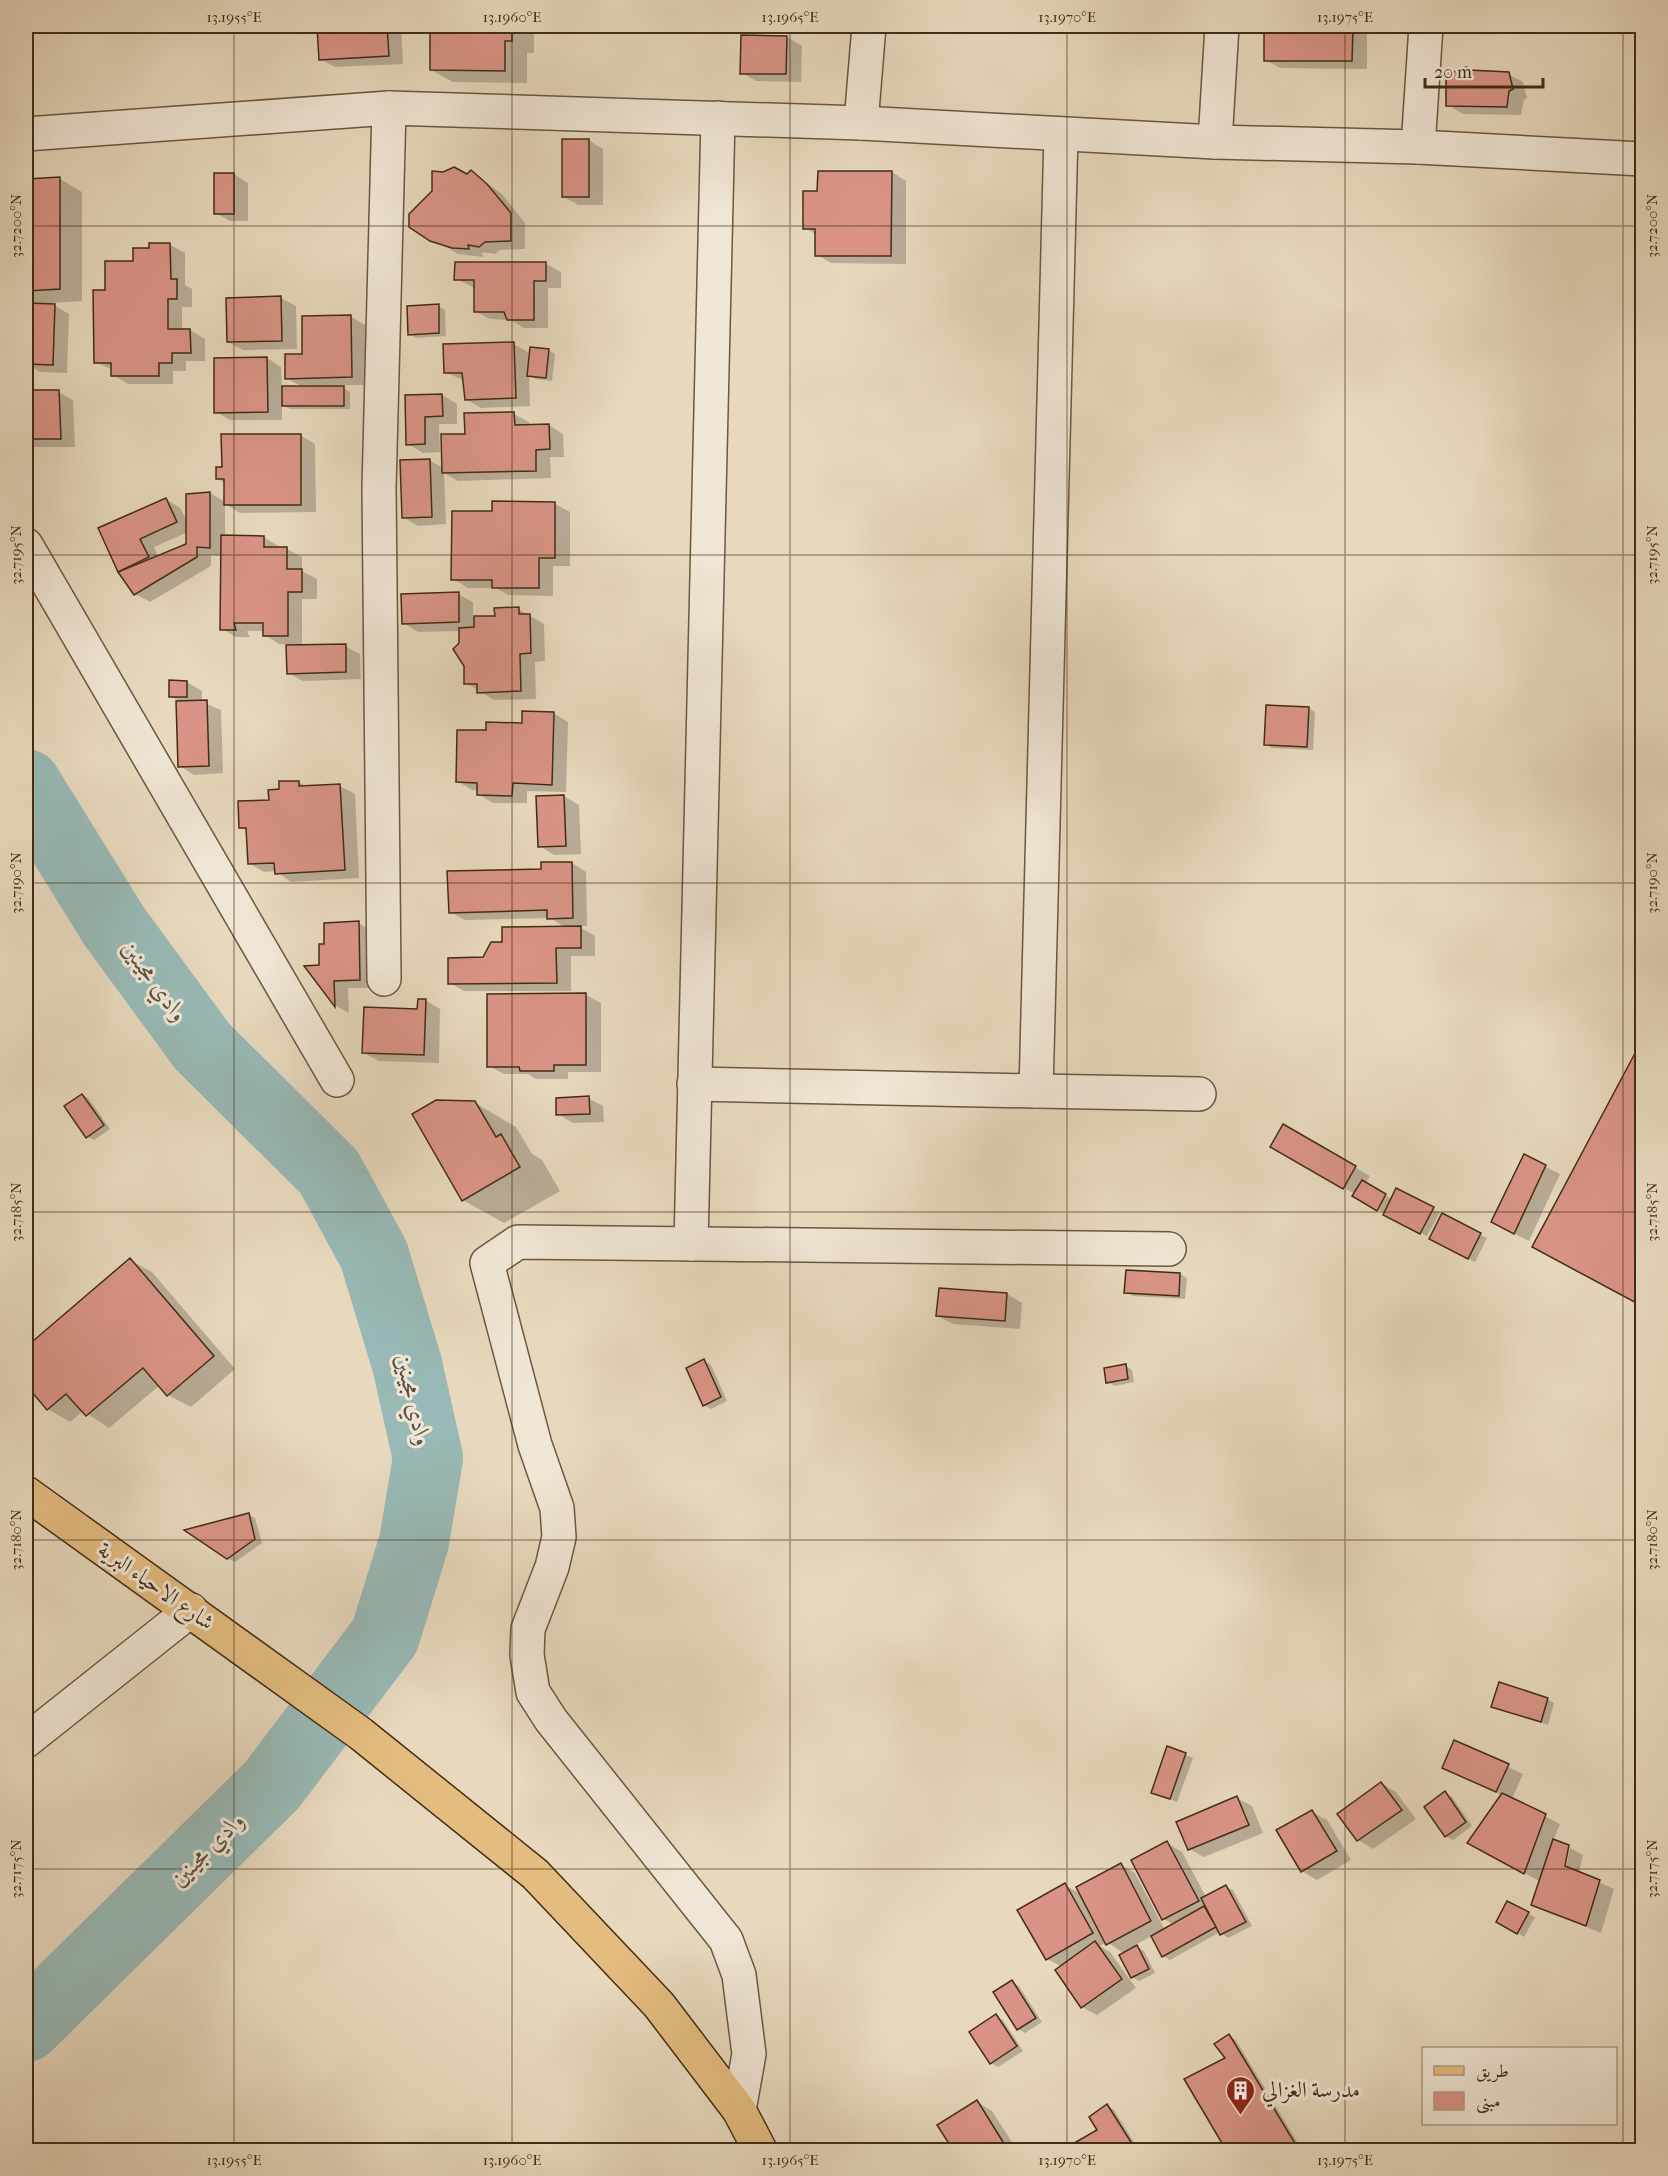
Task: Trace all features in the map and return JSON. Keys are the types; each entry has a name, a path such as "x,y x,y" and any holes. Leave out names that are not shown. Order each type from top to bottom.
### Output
{"main road":[{"name":"شارع الاحياء البرية","path":"26,1493 361,1734 535,1874 659,2005 739,2110 760,2151"}],"street":[{"path":"861,123 868,26"},
{"path":"1215,142 1222,26"},
{"path":"1418,147 1426,26"},
{"path":"26,134 389,108 861,123 1215,142 1418,147 1642,159"},
{"path":"384,979 379,488 389,108"},
{"path":"691,1244 718,118"},
{"path":"1036,1091 1061,134"},
{"path":"26,545 338,1080"},
{"path":"694,1084 1198,1094"},
{"path":"739,2110 749,2054 739,1975 726,1940 551,1720 533,1692 527,1655 528,1629 552,1567 559,1536 558,1508 535,1444 487,1263 518,1242 1168,1249"},
{"path":"26,1741 191,1610"}],"building":[{"path":"317,26 387,26 389,56 319,60"},
{"path":"430,26 512,26 512,41 505,41 505,71 430,70"},
{"path":"1264,26 1353,26 1352,61 1264,61"},
{"path":"741,35 787,36 786,74 740,74"},
{"path":"1467,67 1469,70 1509,72 1513,89 1509,91 1507,107 1446,106 1446,71 1461,72 1462,68"},
{"path":"562,139 589,139 589,197 562,197"},
{"path":"454,167 467,174 471,170 487,184 511,213 511,241 485,242 479,247 468,245 469,249 452,248 430,241 409,227 409,214 432,191 432,171 443,172"},
{"path":"818,171 892,171 891,256 815,256 815,229 803,229 803,191 817,191"},
{"path":"214,173 234,173 234,214 214,214"},
{"path":"60,177 60,289 26,291 26,179"},
{"path":"149,243 170,243 171,279 177,279 177,299 168,299 168,329 190,329 191,353 172,353 172,363 159,363 159,376 111,376 111,363 94,363 93,290 105,290 105,261 133,261 133,248 149,248"},
{"path":"455,262 546,262 546,281 534,281 534,320 507,320 504,312 474,312 474,280 454,280"},
{"path":"281,296 282,341 227,342 226,298"},
{"path":"26,303 55,304 53,365 26,364"},
{"path":"439,304 439,333 408,335 407,306"},
{"path":"351,315 352,377 285,379 285,354 302,354 302,316"},
{"path":"514,342 516,398 465,400 462,373 444,373 443,344"},
{"path":"530,347 549,349 546,378 527,376"},
{"path":"267,357 268,412 214,413 214,358"},
{"path":"282,386 344,386 344,406 282,406"},
{"path":"26,390 59,390 61,439 26,439"},
{"path":"442,394 443,416 425,417 425,444 406,445 405,395"},
{"path":"514,412 515,425 549,424 550,449 536,450 536,471 442,473 441,434 465,434 464,413"},
{"path":"221,434 301,434 301,505 224,505 224,479 216,479 216,467 222,467"},
{"path":"430,459 432,517 402,518 400,460"},
{"path":"210,492 210,548 197,547 197,557 134,595 118,572 186,544 186,494"},
{"path":"166,498 177,522 140,539 149,557 118,572 98,528"},
{"path":"492,501 555,502 555,558 539,558 539,588 492,588 492,580 451,580 452,511 492,511"},
{"path":"221,535 264,536 264,547 287,547 287,569 302,569 302,592 288,592 288,636 263,636 263,623 234,623 236,630 220,630"},
{"path":"459,592 459,622 402,624 401,594"},
{"path":"519,607 519,614 530,614 531,653 520,654 521,691 477,693 477,684 464,684 464,666 453,649 459,643 459,628 474,627 474,616 495,616 494,608"},
{"path":"346,644 346,672 287,674 286,645"},
{"path":"169,680 187,681 187,697 169,697"},
{"path":"207,700 209,766 178,767 176,701"},
{"path":"1266,705 1309,707 1307,747 1264,745"},
{"path":"522,711 554,712 552,785 513,783 512,796 477,795 477,783 456,782 457,730 486,730 486,722 522,723"},
{"path":"279,781 299,781 299,786 340,784 345,870 275,874 274,863 248,864 246,828 239,828 238,801 269,800 268,790 279,789"},
{"path":"564,795 566,846 538,847 536,796"},
{"path":"541,862 572,862 573,918 547,919 547,910 449,913 447,871 541,869"},
{"path":"359,921 360,980 334,981 335,1007 304,966 319,965 319,944 324,944 324,923"},
{"path":"581,926 581,948 556,948 557,983 448,984 448,958 483,957 491,942 502,942 502,927"},
{"path":"586,993 586,1065 554,1065 554,1071 520,1071 519,1067 487,1067 487,994"},
{"path":"418,999 426,999 424,1055 362,1053 364,1007 417,1009"},
{"path":"1642,1040 1642,1306 1532,1247"},
{"path":"82,1094 104,1125 86,1138 64,1106"},
{"path":"589,1096 590,1114 556,1115 556,1098"},
{"path":"436,1100 475,1101 496,1137 501,1134 520,1167 462,1201 412,1114"},
{"path":"1283,1124 1356,1166 1343,1189 1270,1147"},
{"path":"1524,1154 1546,1165 1514,1234 1491,1222"},
{"path":"1362,1180 1386,1194 1377,1211 1352,1196"},
{"path":"1396,1188 1434,1207 1420,1234 1383,1215"},
{"path":"1442,1213 1481,1233 1468,1259 1429,1239"},
{"path":"130,1258 214,1356 167,1396 143,1368 86,1416 66,1394 47,1410 26,1385 26,1347"},
{"path":"1126,1270 1180,1273 1179,1296 1124,1293"},
{"path":"939,1288 1007,1293 1005,1321 936,1316"},
{"path":"704,1359 721,1397 703,1406 686,1368"},
{"path":"1126,1364 1128,1379 1106,1383 1104,1368"},
{"path":"249,1513 255,1539 227,1559 184,1530"},
{"path":"1499,1682 1548,1698 1541,1722 1491,1707"},
{"path":"1454,1740 1509,1764 1496,1792 1442,1768"},
{"path":"1167,1746 1186,1753 1170,1799 1151,1793"},
{"path":"1381,1782 1402,1810 1357,1841 1337,1814"},
{"path":"1445,1791 1466,1822 1445,1837 1424,1807"},
{"path":"1502,1793 1546,1814 1524,1874 1467,1843"},
{"path":"1237,1796 1249,1825 1188,1850 1176,1822"},
{"path":"1312,1810 1337,1851 1301,1872 1276,1830"},
{"path":"1553,1839 1569,1845 1565,1866 1600,1880 1586,1926 1531,1905"},
{"path":"1167,1841 1199,1901 1162,1920 1131,1860"},
{"path":"1121,1863 1151,1921 1106,1945 1076,1887"},
{"path":"1065,1883 1093,1933 1046,1960 1017,1910"},
{"path":"1226,1885 1246,1922 1220,1935 1201,1898"},
{"path":"1507,1901 1529,1912 1517,1934 1496,1922"},
{"path":"1204,1906 1216,1927 1162,1957 1151,1936"},
{"path":"1095,1941 1122,1979 1081,2008 1055,1970"},
{"path":"1137,1945 1149,1969 1131,1978 1119,1955"},
{"path":"1012,1980 1036,2018 1017,2030 993,1992"},
{"path":"996,2014 1017,2046 990,2064 969,2032"},
{"name":"مدرسة الغزالي","path":"1229,2034 1299,2150 1226,2150 1184,2079 1225,2058 1214,2044"},
{"path":"977,2100 1008,2150 953,2150 937,2125"},
{"path":"1107,2104 1136,2150 1062,2150 1097,2130 1089,2117"}],"waterway":[{"name":"وادي مجينين","path":"26,784 114,926 202,1046 329,1172 374,1255 407,1364 428,1458 414,1542 385,1636 272,1785 26,2027"}],"place":[{"name":"مدرسة الغزالي","path":"1241,2116"}]}
